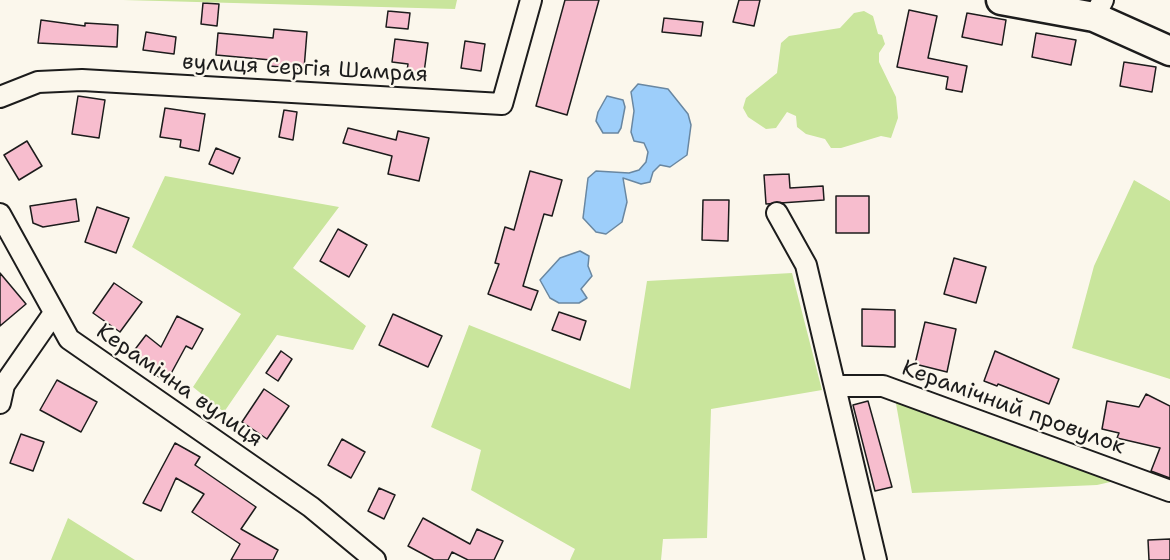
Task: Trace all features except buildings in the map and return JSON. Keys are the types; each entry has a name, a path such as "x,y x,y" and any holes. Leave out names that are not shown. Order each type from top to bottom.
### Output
{"street":[{"name":"вулиця Сергія Шамрая","path":"0,97 38,82 82,80 502,104 531,0"},
{"path":"1001,0 1098,9 1170,51"},
{"path":"777,213 806,266 827,363 836,386 876,560"},
{"name":"Керамічна вулиця","path":"0,214 69,339 311,507 375,560"},
{"path":"2,391 54,313"},
{"name":"Керамічний провулок","path":"836,386 883,386 1170,491"}],"green space":[{"path":"123,0 457,0 455,9"},
{"path":"864,11 873,16 878,34 882,35 885,44 879,53 879,62 896,97 898,118 891,138 881,136 841,148 831,148 825,139 806,134 797,127 796,116 787,112 776,128 766,129 748,117 743,108 746,98 777,73 781,43 789,36 840,28 854,13"},
{"path":"165,176 339,207 293,268 366,326 353,350 277,335 224,412 193,387 241,314 132,247"},
{"path":"1134,180 1170,201 1170,379 1072,348 1094,266"},
{"path":"792,273 822,390 711,409 707,538 663,539 661,560 570,560 575,549 471,490 481,450 431,427 469,325 630,389 647,281"},
{"path":"895,398 1119,480 1097,485 912,493"},
{"path":"68,518 135,560 51,560"}],"water":[{"path":"638,84 668,89 688,114 691,125 687,155 670,167 660,165 653,172 650,182 641,184 623,178 627,202 622,222 606,234 596,232 583,218 588,178 596,171 629,173 639,170 646,162 648,152 644,143 634,141 631,132 634,111 631,92"},
{"path":"607,96 623,100 625,107 618,133 603,133 596,121"},
{"path":"580,251 589,256 588,266 592,276 581,289 587,298 579,303 559,303 550,298 540,280 560,258"}]}
